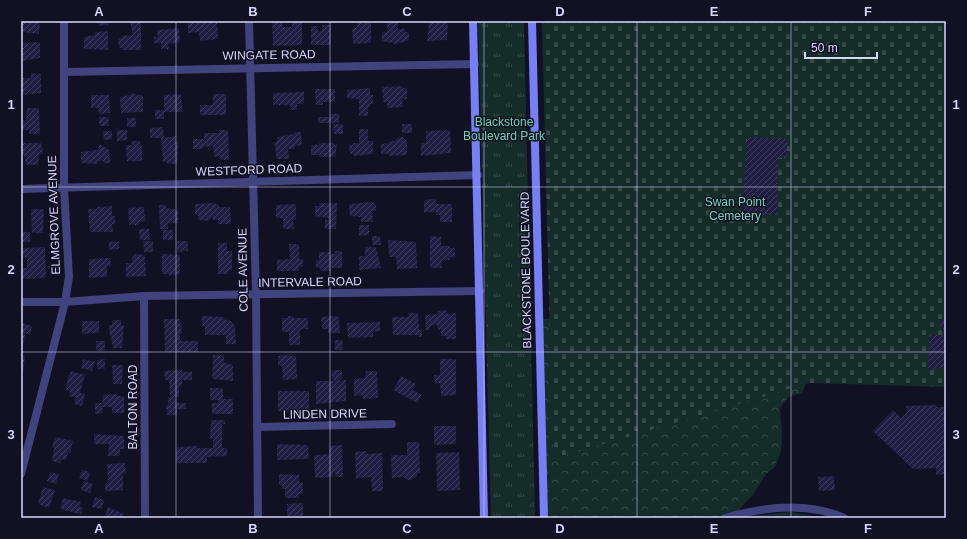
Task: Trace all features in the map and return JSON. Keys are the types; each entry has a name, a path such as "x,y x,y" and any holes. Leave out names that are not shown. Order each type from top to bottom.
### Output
{"main road":[{"path":"473,21 478,176 484,518"},
{"name":"BLACKSTONE BOULEVARD","path":"532,21 544,518"}],"street":[{"name":"ELMGROVE AVENUE","path":"21,474 65,302 69,277 64,188 64,21"},
{"name":"COLE AVENUE","path":"249,21 256,295 258,518"},
{"name":"WINGATE ROAD","path":"64,72 475,64"},
{"name":"WESTFORD ROAD","path":"21,189 478,176"},
{"name":"INTERVALE ROAD","path":"21,302 65,302 144,296 480,290"},
{"name":"BALTON ROAD","path":"144,296 145,518"},
{"name":"LINDEN DRIVE","path":"257,427 392,424"},
{"path":"725,518 761,509 785,508 822,510 844,518"}],"green space":[{"name":"Blackstone Boulevard Park","path":"478,21 524,21 535,518 491,518"},
{"name":"Swan Point Cemetery","path":"542,21 946,21 946,387 809,383 553,459"},
{"path":"570,318 816,361 802,393 788,397 780,409 782,434 781,451 775,467 766,474 752,496 731,518 544,518 540,319"},
{"path":"791,512 824,518 732,518"}],"building":[{"path":"22,21 40,21 39,34 21,32"},
{"path":"97,21 108,21 108,25 98,26"},
{"path":"188,21 217,21 218,39 200,41 199,32 188,33"},
{"path":"272,21 282,21 282,27 292,27 292,21 302,21 302,45 273,46"},
{"path":"429,21 446,21 446,23 448,23 447,40 427,41"},
{"path":"130,22 141,22 141,50 122,50 122,48 119,48 118,38 133,35"},
{"path":"357,23 371,23 371,43 353,44 352,28 357,28"},
{"path":"387,23 398,23 398,29 405,29 405,32 409,32 409,40 394,45 394,43 382,41 382,32 387,32"},
{"path":"322,25 331,25 331,45 311,45 311,26 318,26 318,31 322,31"},
{"path":"179,28 180,42 168,44 169,49 161,49 161,43 154,43 154,37 158,37 157,30"},
{"path":"108,31 108,50 84,49 84,37 95,35 95,32"},
{"path":"40,42 40,58 21,61 21,48 24,48 23,43"},
{"path":"31,73 41,74 41,93 23,95 21,93 21,78 31,78"},
{"path":"402,86 402,88 407,88 407,99 402,99 403,107 387,108 387,102 383,102 382,87"},
{"path":"370,88 370,95 373,95 373,104 370,104 370,107 368,107 368,116 359,116 359,99 347,98 347,90"},
{"path":"315,89 335,89 335,102 323,102 323,105 316,105"},
{"path":"304,92 304,104 297,104 297,110 290,110 290,105 273,105 273,93"},
{"path":"132,93 143,95 143,112 121,113 120,97 130,95"},
{"path":"181,94 182,112 164,112 164,119 155,119 155,110 164,110 164,95"},
{"path":"213,94 226,94 226,115 200,115 200,105 213,105"},
{"path":"91,95 109,95 110,113 99,114 98,108 91,108"},
{"path":"27,108 39,108 40,134 29,134 29,130 21,130 21,122 26,119"},
{"path":"330,114 339,114 339,123 318,123 318,117 330,117"},
{"path":"99,117 108,117 109,126 99,126"},
{"path":"127,118 136,118 136,127 127,127"},
{"path":"333,124 343,124 343,134 334,134"},
{"path":"402,124 412,124 412,133 402,133"},
{"path":"163,127 164,138 176,136 176,142 178,142 177,164 167,164 167,162 163,162 161,138 150,138 150,128"},
{"path":"359,129 368,129 368,141 373,141 373,154 354,156 353,154 350,154 349,145 359,143"},
{"path":"117,130 127,130 127,140 117,141"},
{"path":"219,130 228,130 229,160 220,160 220,156 214,157 213,146 204,147 203,144 203,149 193,149 193,139 204,139 204,133 219,133"},
{"path":"450,130 451,153 421,156 421,143 426,143 426,131"},
{"path":"103,131 112,131 112,139 104,140"},
{"path":"294,132 301,132 302,145 295,146 295,149 288,149 289,159 277,159 274,142 277,142 277,137 294,134"},
{"path":"403,137 407,141 407,155 389,156 389,154 381,154 381,144 389,143 395,141 397,138"},
{"path":"747,137 787,139 787,158 777,158 777,215 742,215"},
{"path":"132,141 140,141 140,145 142,145 142,161 127,161 126,145 132,145"},
{"path":"23,143 41,143 43,154 39,154 38,165 26,165 24,155 21,153 21,145"},
{"path":"319,143 337,144 335,157 319,157 319,155 311,155 311,145 319,145"},
{"path":"100,144 109,150 110,163 97,161 97,164 81,163 81,152 97,150"},
{"path":"435,199 437,204 452,204 452,222 440,222 440,215 436,215 436,212 424,212 424,200"},
{"path":"372,202 376,204 376,211 372,211 373,222 361,222 361,217 350,216 349,204"},
{"path":"213,203 219,205 219,207 230,207 231,224 218,224 218,220 213,220 213,217 208,221 198,220 198,215 195,215 195,204"},
{"path":"319,203 337,203 336,229 325,229 325,220 328,220 328,218 315,216 315,206 319,206"},
{"path":"296,204 296,220 293,220 294,229 283,229 283,218 276,218 276,205"},
{"path":"159,205 166,205 166,208 178,210 178,223 168,223 168,229 160,229"},
{"path":"112,206 112,216 115,216 115,224 112,224 113,232 90,232 88,209"},
{"path":"144,207 145,221 139,222 139,225 129,225 128,208"},
{"path":"31,209 44,209 43,233 32,233"},
{"path":"359,225 369,225 369,235 359,236"},
{"path":"139,229 149,229 150,240 140,240"},
{"path":"163,230 173,230 173,240 163,240"},
{"path":"21,232 30,232 30,242 21,242"},
{"path":"372,236 380,236 381,245 372,245"},
{"path":"430,236 441,237 441,246 450,246 450,248 455,248 455,257 450,257 450,260 442,260 442,268 430,268"},
{"path":"388,240 416,242 417,268 397,269 396,257 389,257"},
{"path":"143,241 153,241 153,252 144,252"},
{"path":"177,241 188,241 188,251 177,252"},
{"path":"109,242 119,242 119,249 109,250"},
{"path":"218,243 227,243 227,251 232,251 232,270 228,270 228,274 218,274"},
{"path":"289,244 299,244 299,259 303,259 303,267 299,267 299,271 277,271 277,260 290,259"},
{"path":"45,247 46,278 21,279 21,268 27,268 27,259 30,258 23,257 23,248"},
{"path":"365,247 376,247 381,268 359,270 359,256 365,256"},
{"path":"335,251 342,251 342,268 331,268 331,271 320,271 320,268 316,268 316,260 319,260 319,252 330,252 330,254 335,254"},
{"path":"135,254 145,255 146,276 126,277 126,263 132,263 132,258"},
{"path":"162,254 180,255 180,274 169,276 169,274 162,274"},
{"path":"110,258 111,266 107,266 107,277 89,278 89,259"},
{"path":"447,310 447,314 456,313 456,339 446,339 446,336 441,336 441,329 438,330 437,325 430,326 430,330 426,330 425,315 438,314 438,311"},
{"path":"408,313 418,313 419,330 422,330 422,337 419,337 419,335 393,335 392,317 409,317"},
{"path":"202,316 223,317 223,319 231,321 235,326 236,344 226,344 226,335 205,335 205,326 202,326"},
{"path":"288,316 293,316 293,318 308,318 308,329 302,329 300,331 300,345 289,345 289,332 282,332 282,318 288,318"},
{"path":"321,317 339,317 340,333 328,333 328,329 322,329"},
{"path":"164,319 180,319 182,334 180,334 180,341 198,341 198,352 165,352"},
{"path":"112,320 121,320 121,325 124,325 122,348 113,348 109,325 112,325"},
{"path":"941,320 946,320 946,329 940,328"},
{"path":"82,321 99,321 99,333 82,334"},
{"path":"380,322 380,331 373,332 373,337 348,338 347,323"},
{"path":"21,323 32,326 30,335 25,333 22,347"},
{"path":"929,335 946,335 946,368 928,369"},
{"path":"335,340 343,340 342,350 335,350"},
{"path":"96,341 105,341 105,351 96,351"},
{"path":"21,355 25,356 23,373 21,373"},
{"path":"213,355 224,355 224,363 233,365 233,381 212,379"},
{"path":"278,356 296,356 297,379 283,380 282,366 278,366"},
{"path":"83,359 95,362 92,371 81,368"},
{"path":"105,359 105,369 97,369 97,360"},
{"path":"440,359 456,359 456,395 441,396 440,383 435,384 434,375 440,375"},
{"path":"112,365 123,365 122,384 113,384"},
{"path":"182,370 182,372 192,372 192,380 182,380 182,386 179,387 179,397 175,397 176,403 186,403 186,409 177,409 177,415 167,415 166,405 168,405 168,397 170,397 169,380 165,380 164,371"},
{"path":"332,370 342,370 342,378 339,381 346,380 346,401 316,404 316,381 335,381 332,378"},
{"path":"71,371 85,375 80,393 85,394 82,406 74,404 76,398 69,396 70,391 66,390 68,375 69,376"},
{"path":"366,371 377,371 378,398 363,399 363,395 354,396 354,379 365,378"},
{"path":"401,376 416,384 413,390 422,395 417,403 393,390"},
{"path":"210,388 223,388 223,399 233,399 233,414 212,414 212,403 218,403 218,400 210,400"},
{"path":"278,391 309,391 309,412 278,411"},
{"path":"117,394 117,396 124,396 124,413 112,413 112,407 102,407 103,413 95,414 95,403 102,403 103,395"},
{"path":"936,405 936,407 946,407 946,474 936,475 936,468 913,469 873,431 893,410 901,418 907,412 906,406"},
{"path":"211,420 225,420 225,424 222,424 222,448 227,448 227,456 207,457 207,463 176,463 177,447 197,446 197,448 213,448 213,439 210,439"},
{"path":"434,426 456,426 456,444 434,445"},
{"path":"94,434 124,436 124,449 120,449 120,456 108,456 109,444 94,444"},
{"path":"55,437 73,441 70,453 68,452 66,460 61,459 60,463 52,461 54,448 52,448"},
{"path":"407,442 419,442 420,473 417,473 417,476 411,480 407,480 403,477 392,478 391,455 407,455"},
{"path":"277,444 308,445 309,459 277,460"},
{"path":"342,445 343,477 336,477 335,473 333,473 333,477 315,478 314,455 329,454 329,446"},
{"path":"366,451 366,454 382,453 383,491 372,491 371,477 356,478 355,452"},
{"path":"459,452 460,490 437,491 436,453"},
{"path":"125,463 126,473 123,473 123,490 105,491 105,484 108,482 107,464"},
{"path":"82,470 90,472 88,481 79,478"},
{"path":"50,472 59,474 56,484 47,481"},
{"path":"279,474 299,475 299,483 303,483 303,494 299,494 299,498 285,498 285,489 282,489 282,485 279,485"},
{"path":"834,476 835,490 819,491 818,477"},
{"path":"84,481 93,484 90,493 81,490"},
{"path":"43,487 55,490 49,508 38,504"},
{"path":"95,497 104,500 102,509 92,507"},
{"path":"63,498 81,502 80,507 83,508 81,514 60,508"},
{"path":"303,503 303,516 287,516 287,504"},
{"path":"108,507 124,514 123,518 104,518"}]}
